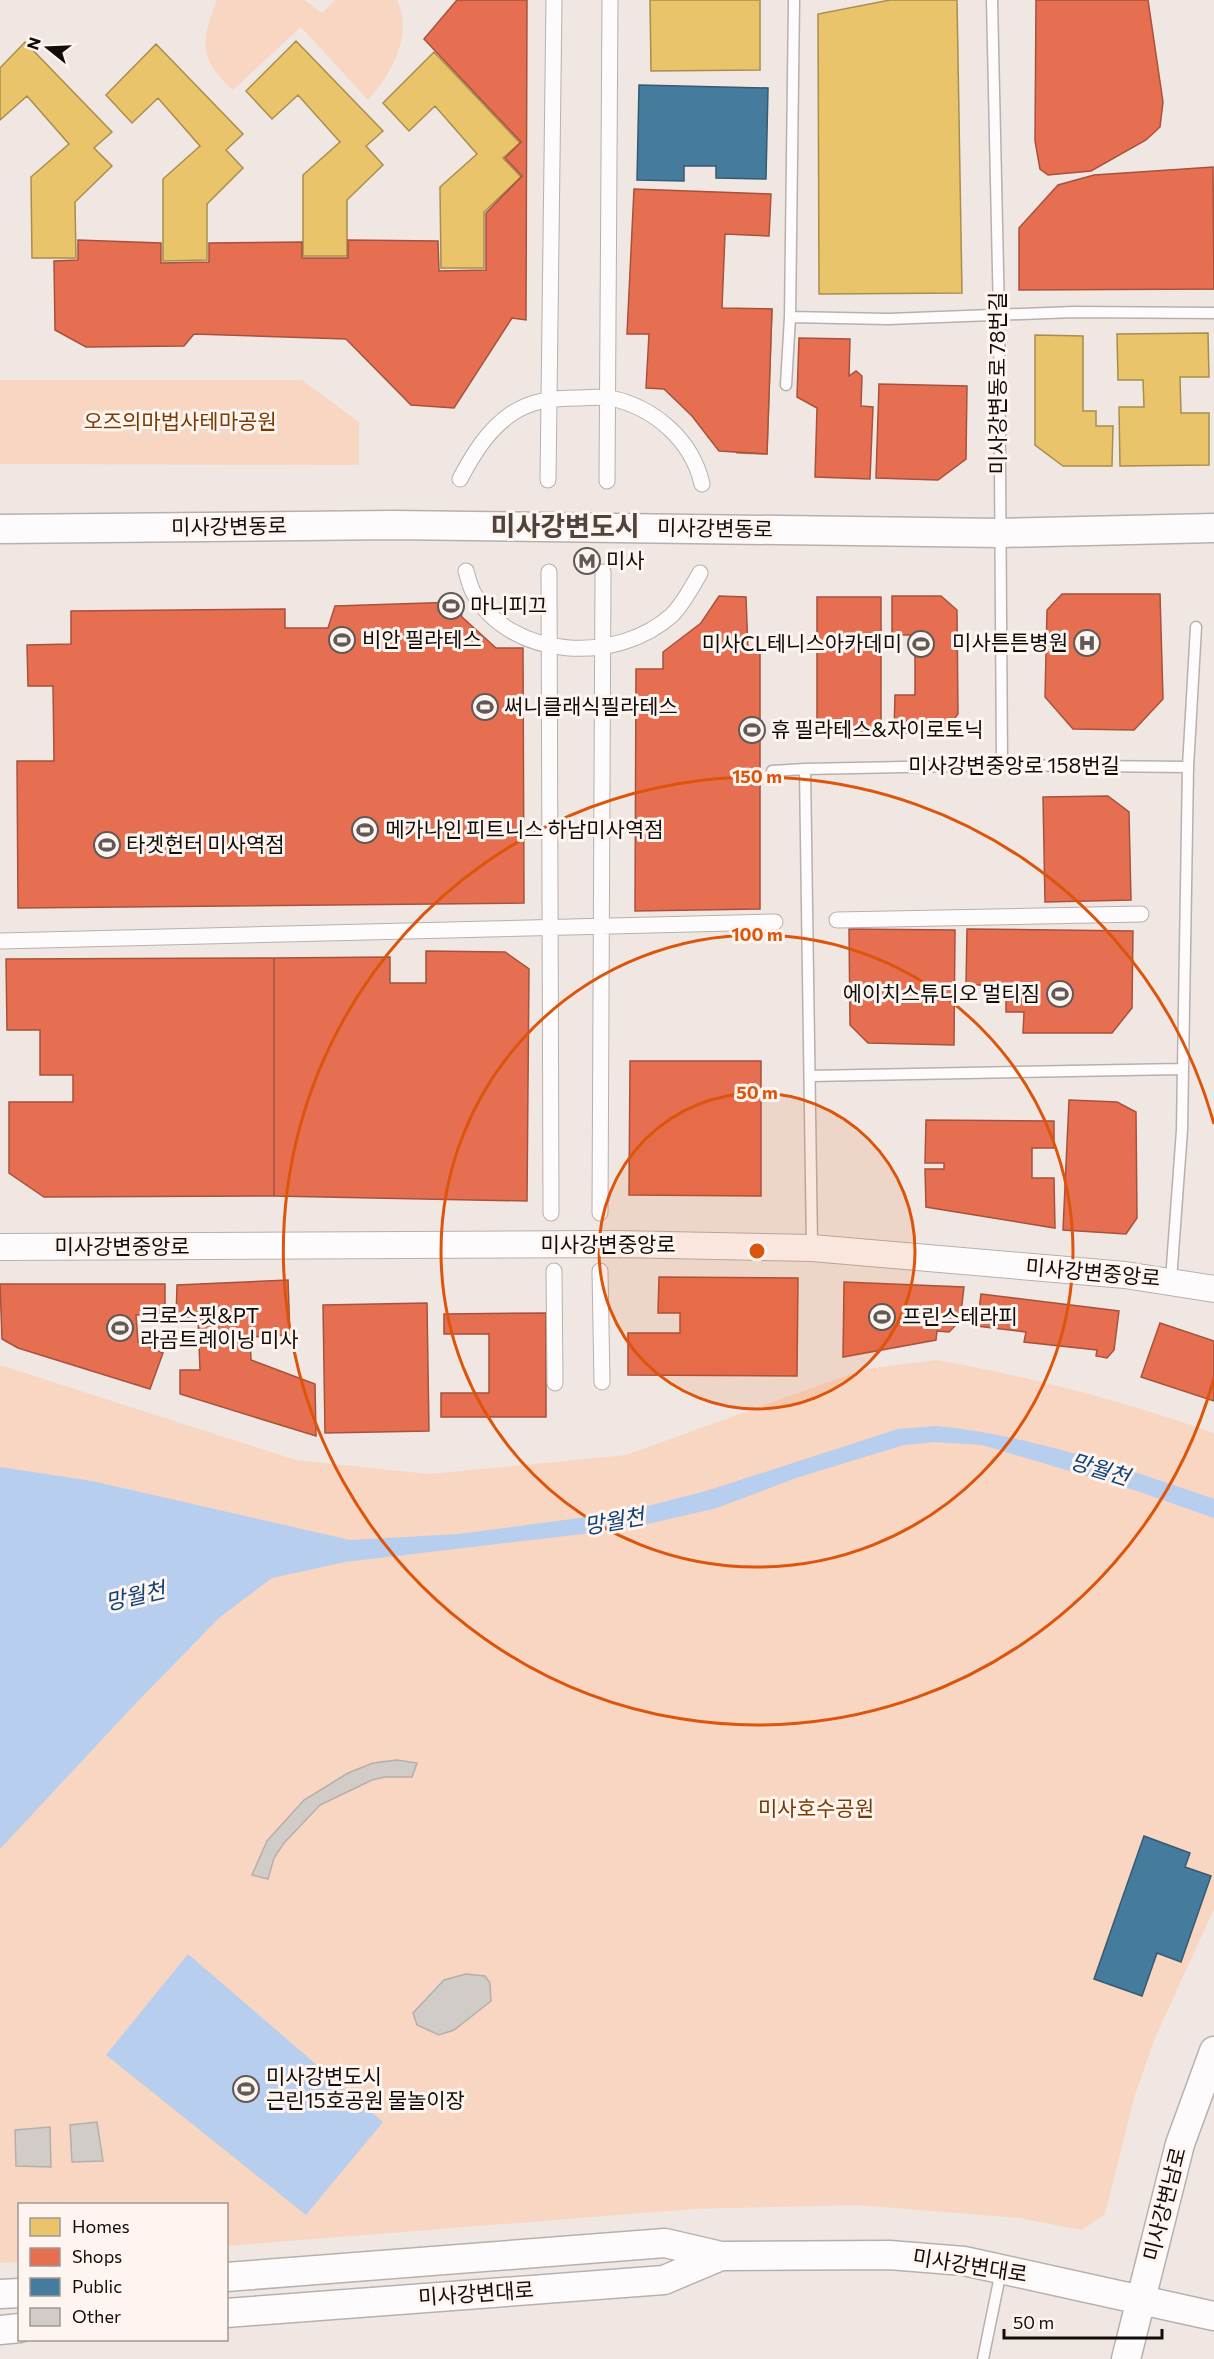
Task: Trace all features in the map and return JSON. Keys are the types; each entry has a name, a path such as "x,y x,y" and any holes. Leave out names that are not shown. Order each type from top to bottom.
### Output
{"main road":[{"name":"미사강변동로","path":"0,530 393,525 1000,533 1214,528"},
{"name":"미사강변남로","path":"1126,2359 1180,2144 1214,2051"},
{"name":"미사강변대로","path":"228,2277 665,2243 721,2256 889,2255 964,2261 1214,2316"},
{"name":"미사강변대로","path":"228,2313 664,2280 721,2256"},
{"path":"0,2294 18,2293"},
{"path":"0,2330 18,2328"}],"street":[{"path":"548,480 554,0"},
{"path":"607,482 610,0"},
{"path":"460,479 486,437 512,414 549,398 608,398 642,408 675,432 698,465 702,484"},
{"path":"466,571 473,592 493,617 518,634 549,647 601,648 635,640 672,614 700,573"},
{"path":"549,572 551,1213"},
{"path":"600,1213 603,572"},
{"path":"837,920 1141,914"},
{"path":"0,941 776,922"},
{"name":"미사강변중앙로","path":"0,1247 617,1244 812,1248 1171,1280 1214,1289"},
{"path":"554,1271 555,1383"},
{"path":"600,1271 602,1382"}],"lane":[{"path":"786,385 790,317 794,0"},
{"name":"미사강변동로 78번길","path":"992,0 999,316 1002,765"},
{"path":"790,317 888,319 1074,312 1214,313"},
{"path":"1171,1280 1182,1130 1181,1069 1188,767 1196,627"},
{"name":"미사강변중앙로 158번길","path":"772,771 1002,765 1188,767"},
{"path":"805,769 812,1248"},
{"path":"810,1076 1181,1069"},
{"path":"983,2359 1002,2268"}],"green space":[{"path":"217,0 305,0 322,13 335,0 397,0 402,13 403,26 398,53 385,79 368,100 301,27 233,90 214,69 206,49 208,27"},
{"name":"오즈의마법사테마공원","path":"0,380 302,380 359,422 359,465 0,464"},
{"name":"미사호수공원","path":"937,1360 1077,1391 1146,1410 1214,1433 1214,1909 1155,2038 1135,2095 1105,2214 1082,2230 1019,2218 858,2205 693,2209 228,2246 228,2203 18,2203 18,2262 0,2263 0,1365 296,1460 429,1474 626,1455 865,1369"}],"water":[{"name":"망월천","path":"936,1426 972,1430 1042,1445 1146,1476 1214,1499 1214,1518 1137,1491 982,1445 935,1442 904,1445 796,1478 717,1508 626,1529 345,1562 272,1578 219,1618 0,1849 0,1467 92,1481 350,1540 459,1534 624,1512 706,1491 898,1429"},
{"name":"미사강변도시 근린15호공원 물놀이장","path":"188,1954 383,2122 306,2215 106,2055"}],"building: Homes":[{"path":"650,0 760,0 760,70 651,71"},
{"path":"890,0 957,0 962,293 819,294 818,14"},
{"path":"1049,0 1136,0 1137,129 1084,130 1083,36 1049,37"},
{"path":"296,41 383,131 366,146 383,165 347,200 347,256 303,256 303,175 340,142 298,95 272,119 246,91"},
{"path":"25,42 112,132 94,148 112,166 75,202 76,258 32,258 31,177 69,144 27,96 0,120 0,68"},
{"path":"156,44 243,134 226,150 243,168 207,204 207,260 163,261 163,179 200,146 158,98 132,123 106,95"},
{"path":"434,52 520,143 503,158 521,177 484,212 484,268 441,268 440,187 477,154 435,106 409,131 383,103"},
{"path":"660,198 703,199 699,318 745,320 745,309 772,309 767,454 737,453 737,437 708,437 710,376 695,375 694,386 654,384"},
{"path":"1053,201 1214,202 1214,289 1177,289 1178,254 1052,253"},
{"path":"1208,333 1209,377 1180,377 1181,413 1209,413 1209,465 1120,466 1119,407 1144,407 1143,380 1118,380 1117,334"},
{"path":"1035,335 1083,336 1083,411 1096,411 1096,426 1113,426 1112,466 1063,466 1035,445"},
{"path":"435,607 452,609 450,622 494,655 513,656 513,685 488,685 472,704 449,684 466,663 445,646 425,657 422,625 433,621"},
{"path":"114,617 150,642 129,673 128,714 97,715 98,681 55,678 56,647 93,648"},
{"path":"366,617 399,645 376,674 371,715 342,712 344,677 301,673 305,641 343,646"},
{"path":"245,618 279,646 255,675 251,716 223,713 226,678 181,674 184,643 222,647"},
{"path":"703,623 719,624 719,761 685,761 685,863 755,863 755,905 640,905 640,706 676,707 676,651 701,651"},
{"path":"463,731 499,732 498,809 483,809 483,825 506,854 470,882 456,865 407,864 407,836 460,837 461,801 448,800 449,754 463,754"},
{"path":"99,765 102,901 49,902 46,767"},
{"path":"205,786 236,793 228,830 254,855 223,887 196,861 156,852 162,822 196,829"},
{"path":"329,790 359,797 350,834 375,860 344,891 318,864 278,854 285,822 319,832"},
{"path":"632,1063 675,1063 676,1107 705,1107 705,1063 759,1063 759,1193 632,1193"}],"building: Shops":[{"path":"457,0 527,0 526,320 512,318 454,408 411,405 346,339 194,334 184,346 86,347 55,330 54,261 78,260 78,240 161,243 161,263 209,262 209,243 302,242 302,258 348,258 348,240 438,241 439,271 486,270 486,213 522,176 505,158 521,142 424,39"},
{"path":"1036,0 1148,0 1163,102 1160,127 1146,140 1091,171 1048,175 1040,169 1035,141"},
{"path":"1213,167 1214,289 1019,290 1019,228 1058,185 1094,175"},
{"path":"634,189 771,194 769,236 725,234 722,308 772,309 767,454 719,451 692,416 664,389 646,388 649,334 627,334"},
{"path":"799,338 850,339 849,376 856,371 862,376 861,406 873,407 870,479 815,477 817,408 797,397"},
{"path":"879,384 967,386 966,459 938,480 876,478"},
{"path":"1062,594 1160,594 1163,699 1134,730 1073,729 1045,697 1047,610"},
{"path":"719,596 746,597 748,651 760,651 760,909 635,911 636,669 663,669 663,652 701,623"},
{"path":"892,596 941,596 957,610 958,714 943,733 894,733 895,695 915,695 915,635 892,635"},
{"path":"817,597 881,597 881,734 817,735"},
{"path":"458,602 462,617 496,648 523,648 524,903 18,908 17,761 54,761 53,686 28,686 27,645 71,644 71,611 285,609 285,628 328,628 335,606"},
{"path":"1108,796 1129,812 1131,900 1045,902 1043,797"},
{"path":"849,929 955,930 954,1045 868,1043 850,1025"},
{"path":"967,929 1133,931 1132,1008 1112,1033 1023,1033 1024,1012 1006,1012 1006,999 989,999 990,985 966,985"},
{"path":"426,951 505,952 529,969 527,1201 274,1196 274,958 390,957 390,983 426,983"},
{"path":"274,958 274,1196 44,1197 9,1173 9,1102 73,1102 73,1075 40,1075 40,1030 7,1030 6,959"},
{"path":"630,1061 761,1061 761,1196 629,1195"},
{"path":"1069,1100 1117,1102 1136,1112 1137,1218 1126,1234 1063,1230"},
{"path":"926,1120 1054,1121 1054,1148 1032,1148 1032,1178 1054,1178 1055,1228 926,1207 925,1169 944,1169 944,1163 925,1163"},
{"path":"659,1277 798,1278 797,1376 628,1375 628,1333 680,1333 680,1313 658,1313"},
{"path":"288,1280 290,1335 250,1337 251,1360 315,1384 316,1436 180,1394 180,1370 200,1370 198,1318 176,1319 177,1285"},
{"path":"844,1282 964,1287 960,1321 949,1332 937,1331 936,1340 843,1357"},
{"path":"0,1284 165,1284 165,1313 136,1315 138,1342 163,1353 150,1389 18,1348 2,1339"},
{"path":"981,1294 1119,1311 1114,1350 1107,1358 1096,1356 1097,1350 1024,1342 1026,1332 977,1326"},
{"path":"427,1303 429,1431 325,1433 323,1305"},
{"path":"546,1313 546,1417 441,1417 441,1393 489,1393 489,1334 444,1334 444,1314"},
{"path":"1160,1323 1214,1341 1214,1401 1141,1377"}],"building: Public":[{"path":"639,85 768,88 766,179 716,178 716,166 684,166 684,181 637,180"},
{"path":"1144,1836 1190,1853 1185,1867 1211,1876 1181,1962 1157,1953 1142,1996 1094,1979"}],"building: Other":[{"path":"397,1760 417,1763 412,1777 385,1777 372,1780 320,1805 284,1843 274,1858 268,1879 252,1875 267,1841 304,1800 348,1773 373,1763"},
{"path":"466,1974 485,1976 490,1983 491,2001 454,2030 439,2035 417,2025 413,2013 444,1980"},
{"path":"97,2122 103,2161 72,2162 70,2125"},
{"path":"50,2127 51,2167 16,2166 15,2130"}],"place":[{"name":"미사","path":"587,561"},
{"name":"마니피끄","path":"451,606"},
{"name":"비안 필라테스","path":"342,640"},
{"name":"미사튼튼병원","path":"1087,643"},
{"name":"미사CL테니스아카데미","path":"921,644"},
{"name":"써니클래식필라테스","path":"485,707"},
{"name":"휴 필라테스&자이로토닉","path":"752,730"},
{"name":"메가나인 피트니스 하남미사역점","path":"365,830"},
{"name":"타겟헌터 미사역점","path":"107,845"},
{"name":"에이치스튜디오 멀티짐","path":"1060,994"},
{"name":"프린스테라피","path":"882,1317"},
{"name":"크로스핏&PT 라곰트레이닝 미사","path":"120,1328"},
{"name":"미사강변도시 근린15호공원 물놀이장","path":"246,2089"}],"district":[{"name":"미사강변도시","path":"565,527"}]}
